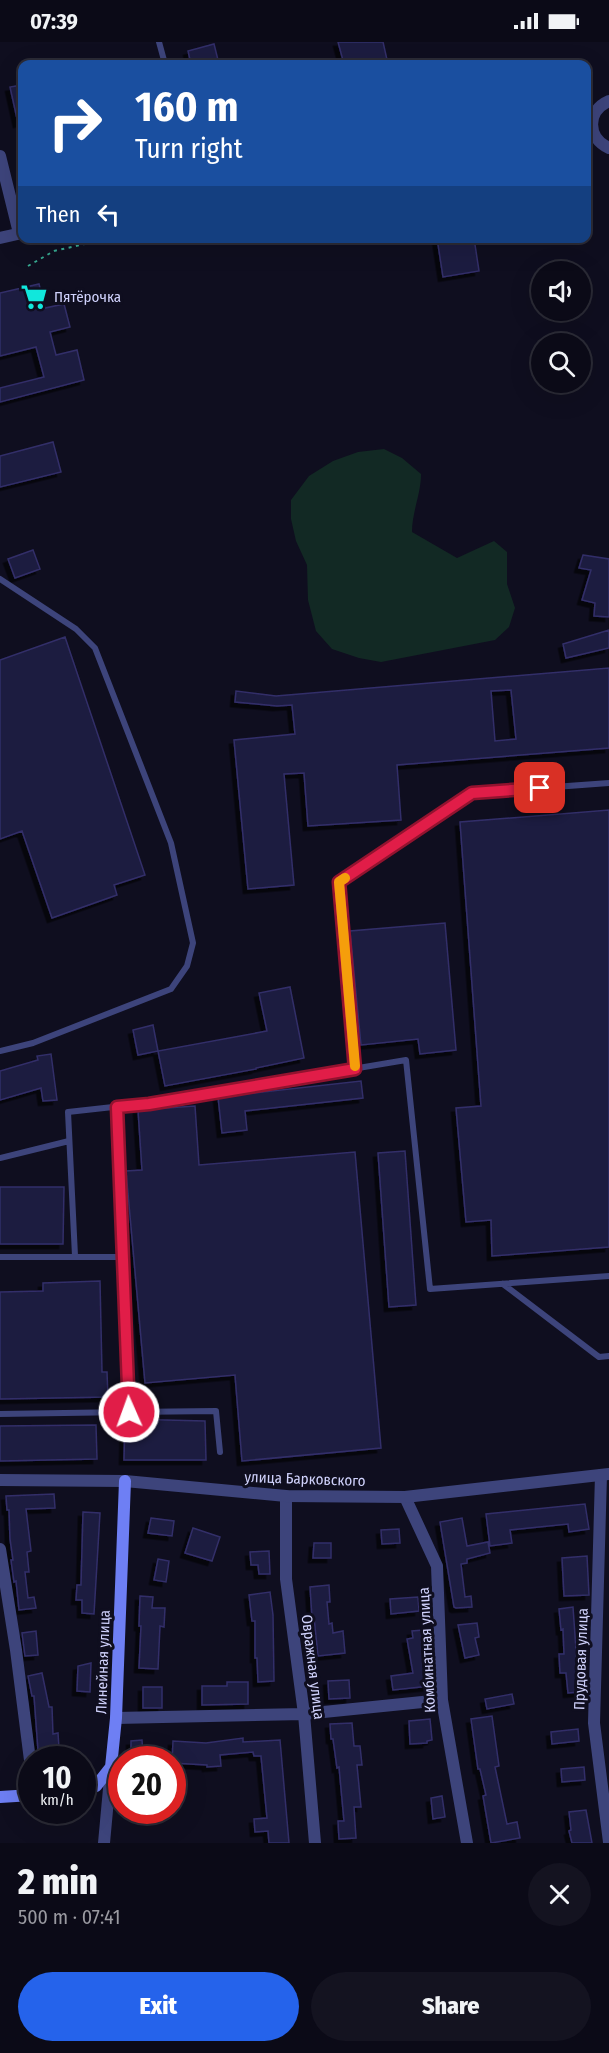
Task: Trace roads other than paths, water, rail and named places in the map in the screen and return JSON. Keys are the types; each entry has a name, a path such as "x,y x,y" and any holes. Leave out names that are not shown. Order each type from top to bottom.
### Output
{"main road":[{"name":"Линейная улица","path":"113,1746 125,1481"},
{"path":"96,1786 108,1771"},
{"path":"0,1797 18,1796"}],"street":[{"path":"602,104 593,116 591,139 609,148"},
{"path":"0,157 18,222"},
{"path":"0,238 18,234"},
{"name":"улица Барковского","path":"0,1480 125,1481 286,1496 405,1497 605,1475"},
{"name":"Прудовая улица","path":"605,1475 594,1723 609,1842"},
{"name":"Овражная улица","path":"286,1496 286,1579 304,1714 315,1843"},
{"name":"Комбинатная улица","path":"405,1497 437,1566 442,1700 467,1843"},
{"path":"0,1549 28,1746"},
{"path":"116,1718 304,1714 442,1700"},
{"name":"Линейная улица","path":"104,1843 108,1800"}],"lane":[{"path":"159,42 164,60"},
{"path":"0,579 76,629 96,648 171,843 192,943 187,966 171,989 33,1043 0,1051"},
{"path":"355,1069 339,882 472,793 609,783"},
{"path":"75,1256 68,1112 149,1104 406,1060 430,1288 609,1276"},
{"path":"117,1107 129,1412"},
{"path":"0,1158 69,1141"},
{"path":"0,1257 123,1257"},
{"path":"502,1283 599,1357 609,1356"},
{"path":"0,1414 216,1412 220,1452"}],"place":[{"name":"Пятёрочка","path":"34,297"}]}
